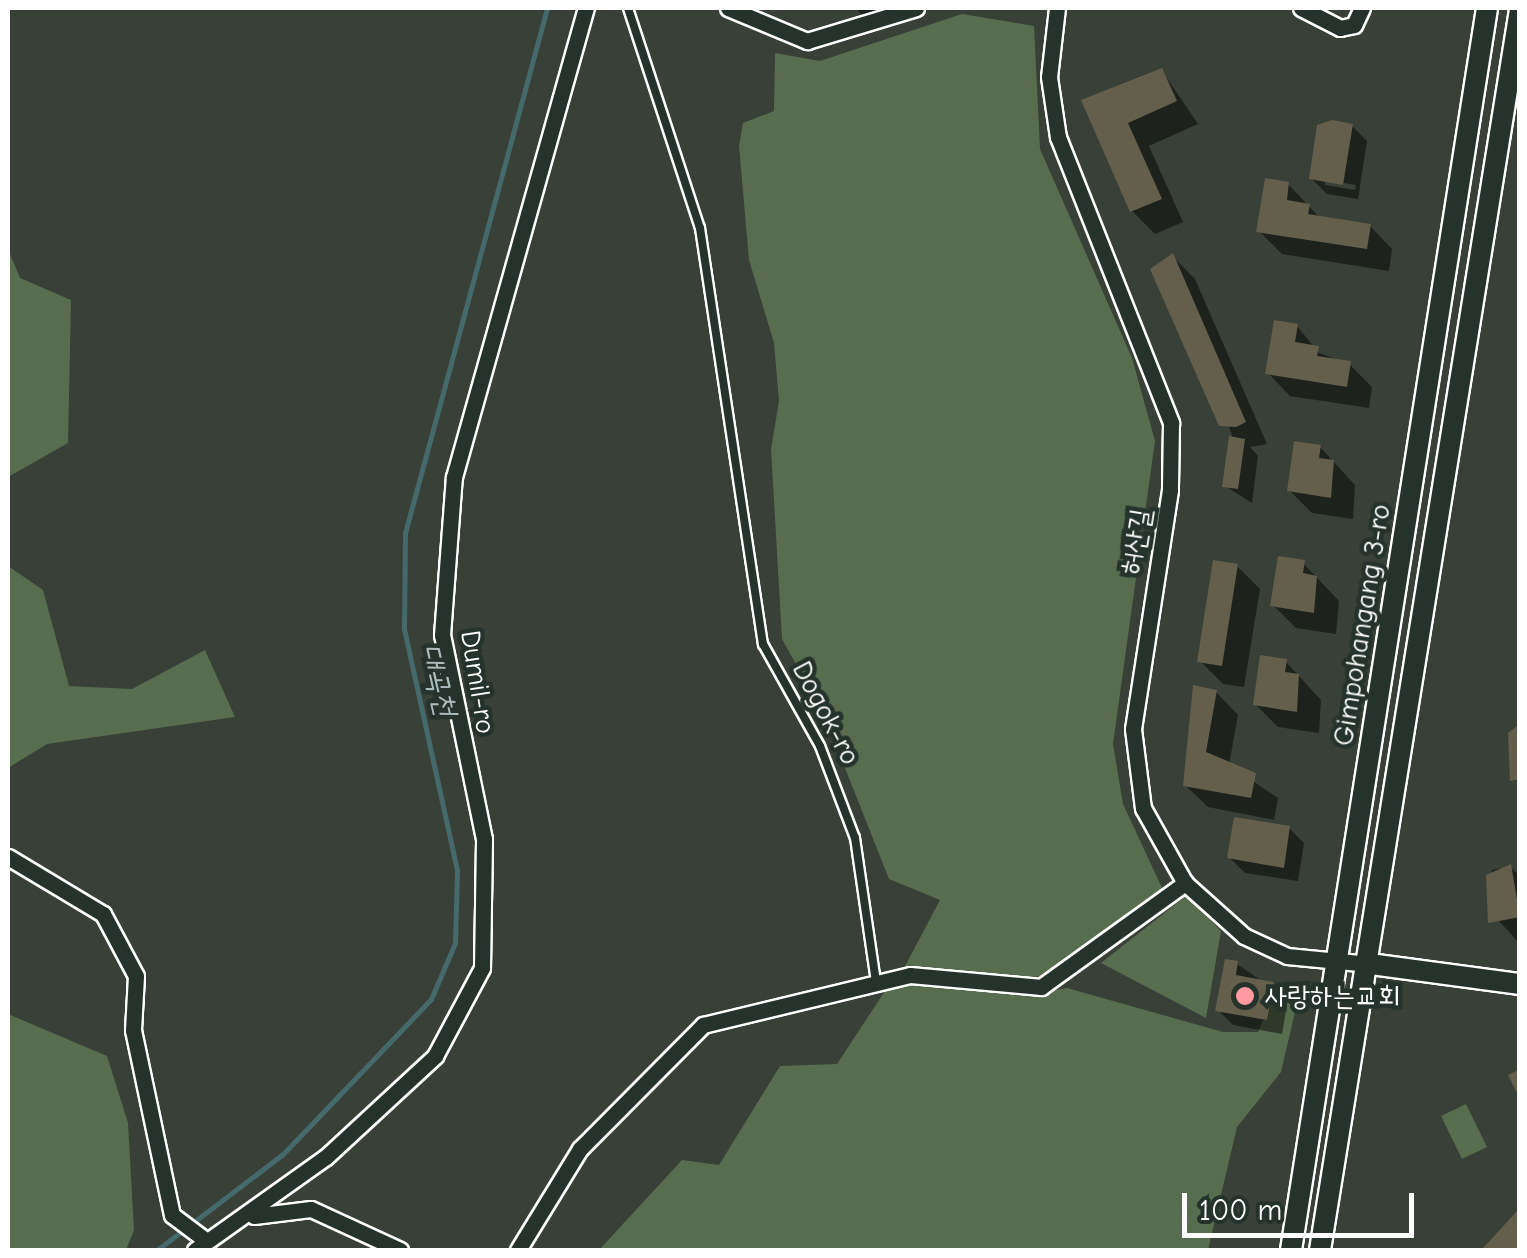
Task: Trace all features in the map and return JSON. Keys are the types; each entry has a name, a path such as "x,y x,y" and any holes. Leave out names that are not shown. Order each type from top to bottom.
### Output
{"street":[{"name":"Dumil-ro","path":"198,1241 250,1216 435,1056 482,968 484,839 442,635 454,477 586,8"},
{"path":"728,8 795,40 822,42 916,8"},
{"name":"허산길","path":"1057,8 1050,76 1058,137 1171,423 1132,748 1143,808 1184,882 1260,947 1370,964"},
{"path":"1302,8 1340,28 1354,25 1362,8"},
{"name":"Gimpohangang 3-ro","path":"1291,1250 1342,962 1487,8"},
{"path":"1320,1250 1370,964 1520,9"},
{"path":"8,858 103,914 136,976 133,1030 179,1220 198,1241"},
{"path":"518,1250 580,1148 703,1026 876,982 925,974 1027,988 1053,983 1184,882"},
{"path":"1370,964 1520,984"},
{"path":"250,1216 311,1209 400,1250"}],"lane":[{"name":"Dogok-ro","path":"628,8 700,228 763,644 820,746 854,838 876,982"}],"green space":[{"path":"962,14 1034,26 1040,149 1132,358 1155,441 1113,744 1123,804 1163,890 1052,973 1025,979 903,970 940,900 889,879 824,715 782,639 771,449 779,401 774,343 749,260 739,146 743,123 774,111 775,53 820,61"},
{"path":"8,249 20,278 71,300 68,443 8,477"},
{"path":"8,566 43,590 69,686 132,689 205,650 235,717 47,744 8,768"},
{"path":"1186,896 1221,931 1206,1018 1101,963"},
{"path":"951,982 1028,995 1067,988 1223,1032 1258,1032 1273,998 1298,999 1281,1072 1237,1127 1208,1250 599,1250 682,1160 719,1165 780,1066 837,1064 887,988"},
{"path":"8,1014 107,1056 128,1123 134,1230 126,1250 8,1250"},
{"path":"1466,1104 1487,1147 1462,1159 1441,1116"}],"building":[{"path":"1162,68 1177,101 1128,123 1162,199 1130,212 1081,100"},
{"path":"1332,120 1353,124 1343,185 1309,179 1317,125"},
{"path":"1265,178 1289,182 1287,200 1310,204 1308,214 1371,224 1367,249 1256,232"},
{"path":"1173,253 1246,422 1236,427 1219,426 1150,269"},
{"path":"1274,320 1298,324 1295,342 1319,346 1317,356 1351,361 1347,387 1265,374"},
{"path":"1229,436 1245,439 1238,489 1222,487"},
{"path":"1294,441 1321,445 1319,458 1334,460 1331,498 1287,491"},
{"path":"1278,556 1305,560 1303,573 1317,576 1314,613 1270,606"},
{"path":"1213,560 1238,564 1222,666 1197,662"},
{"path":"1260,655 1287,659 1285,672 1299,674 1297,712 1253,705"},
{"path":"1193,685 1217,690 1206,752 1256,773 1251,798 1183,786"},
{"path":"1520,724 1520,779 1510,781 1508,733"},
{"path":"1234,817 1290,826 1284,868 1227,858"},
{"path":"1511,864 1520,917 1488,923 1486,875"},
{"name":"사랑하는교회","path":"1225,959 1238,961 1236,975 1274,982 1267,1020 1215,1011"},
{"path":"1520,1069 1520,1099 1508,1075"},
{"path":"1520,1208 1520,1250 1483,1248"}],"waterway":[{"name":"대곡천","path":"157,1250 283,1154 431,999 455,943 457,870 404,629 405,533 547,8"}],"place":[{"name":"사랑하는교회","path":"1245,996"}]}
